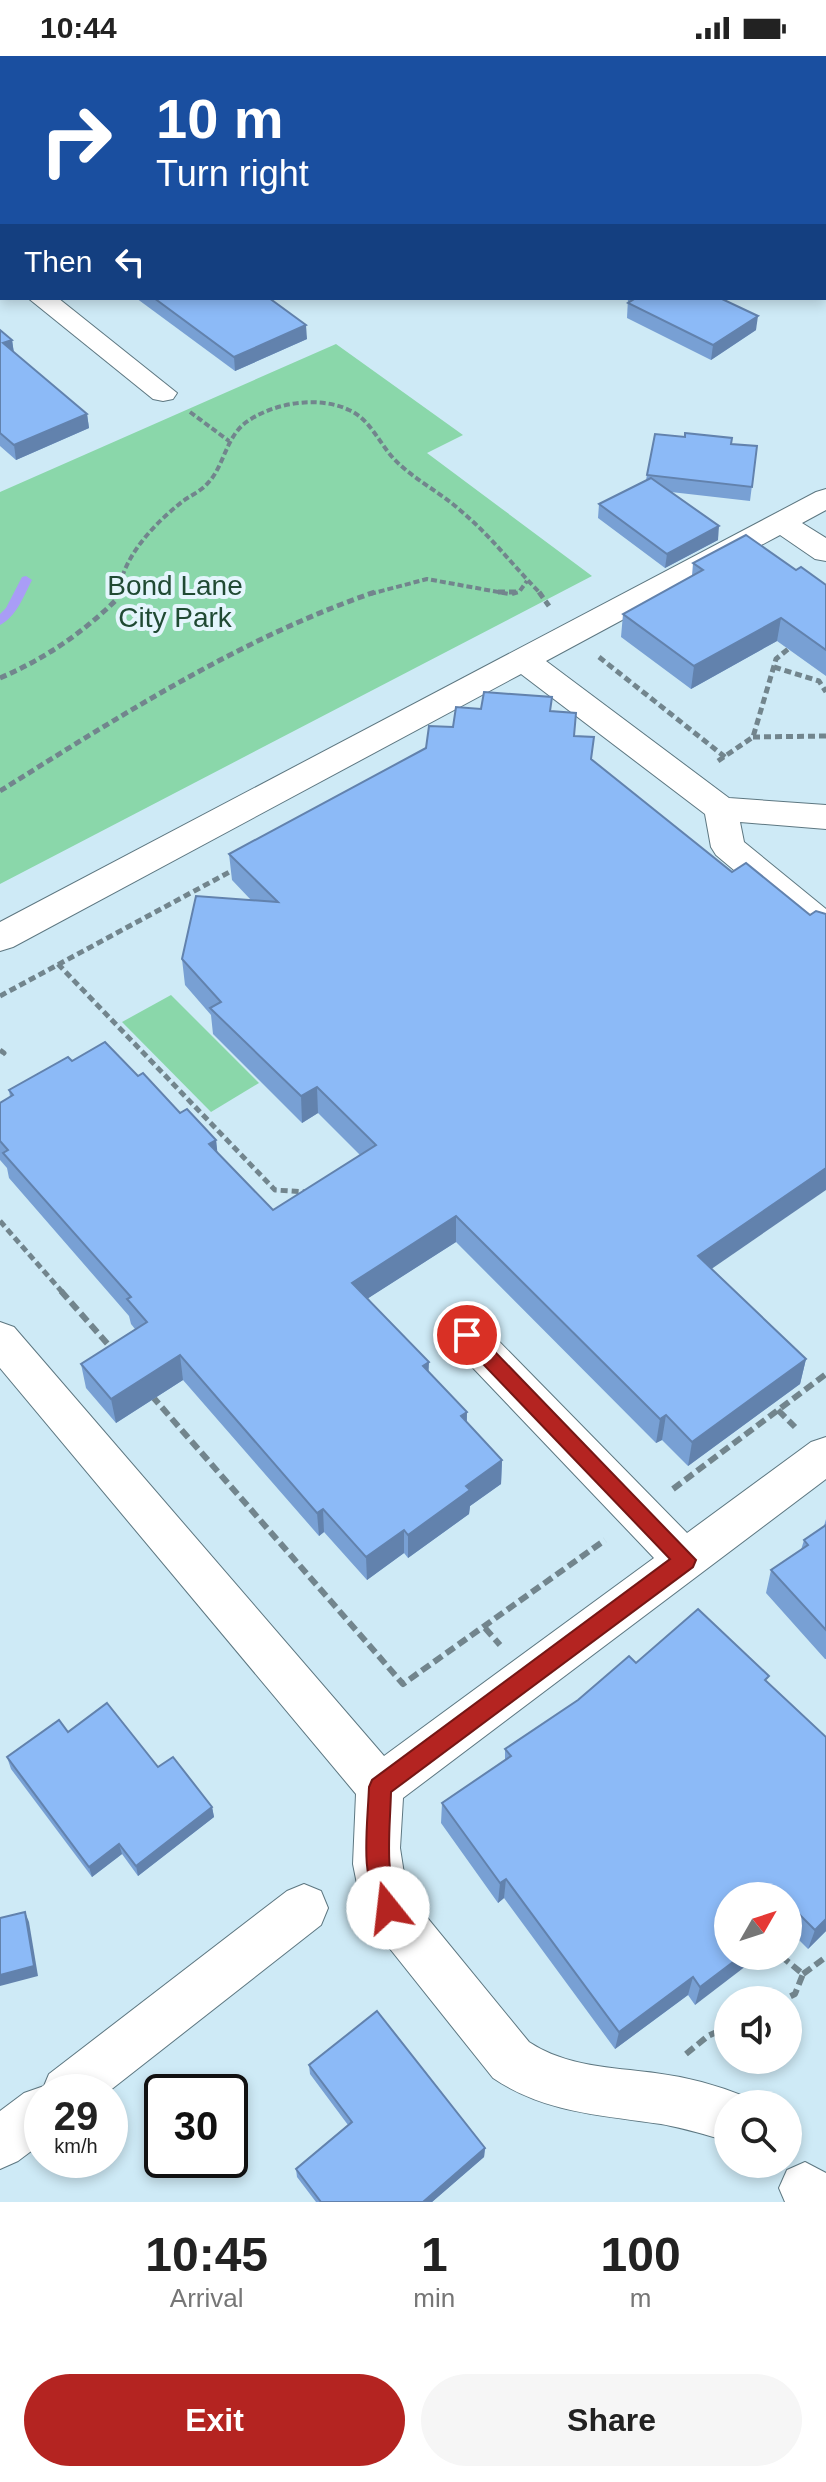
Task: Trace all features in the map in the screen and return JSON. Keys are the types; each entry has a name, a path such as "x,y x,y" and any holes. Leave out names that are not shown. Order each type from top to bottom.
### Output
{"street":[{"path":"44,300 163,393"},
{"path":"0,938 826,498"},
{"path":"781,522 826,552"},
{"path":"524,660 721,809 826,817"},
{"path":"721,809 728,847 826,928"},
{"path":"467,1335 685,1560"},
{"path":"0,1339 380,1787 377,1871 379,1889 388,1908 511,2060 525,2072 553,2083 704,2109"},
{"path":"380,1787 826,1455"},
{"path":"90,2074 304,1908"},
{"path":"0,2143 24,2125"}],"path":[{"path":"163,393 229,441"},
{"path":"0,678 44,657 102,615 117,599 117,583 148,534 184,497 209,483 213,469 225,457 234,432 264,412 283,406 313,403 349,409 370,428 399,464 415,473 464,513 524,573 527,581 547,600 551,611"},
{"path":"0,791 136,706 242,648 354,599 398,584 427,579 511,594 519,592 527,581"},
{"path":"753,737 776,659 799,641"},
{"path":"592,651 725,757"},
{"path":"774,667 819,681 826,692"},
{"path":"714,763 753,737 826,736"},
{"path":"0,996 237,868"},
{"path":"58,964 275,1190 313,1193"},
{"path":"0,1221 114,1352"},
{"path":"660,1499 826,1374"},
{"path":"145,1387 403,1684 612,1534"},
{"path":"798,1986 803,1974 826,1957"},
{"path":"798,1970 803,1974"}],"green space":[{"name":"Bond Lane City Park","path":"336,344 463,435 427,453 592,576 0,884 0,492"},
{"path":"171,995 259,1083 211,1112 122,1022"}],"building":[{"path":"157,300 272,300 306,325 234,357"},
{"path":"633,300 724,300 758,316 713,345 628,303"},
{"path":"0,330 12,340 3,343 87,414 14,445 0,433"},
{"path":"685,433 732,438 731,444 757,446 752,487 647,475 655,434 685,437"},
{"path":"651,478 719,526 667,554 599,504"},
{"path":"746,535 796,570 801,567 826,585 826,650 781,618 694,666 623,614 703,570 693,563"},
{"path":"484,692 552,697 550,711 576,713 574,736 594,737 591,759 732,872 746,863 810,915 816,911 826,914 826,1168 698,1256 806,1359 692,1442 666,1415 660,1419 456,1216 352,1283 429,1362 423,1366 467,1412 461,1416 502,1460 466,1486 470,1490 408,1535 404,1530 366,1557 323,1509 317,1513 180,1355 111,1399 81,1364 147,1322 127,1299 131,1297 3,1153 8,1150 0,1141 0,1103 13,1095 9,1090 68,1057 72,1061 105,1042 138,1076 143,1073 180,1113 187,1109 216,1140 209,1144 273,1210 376,1145 317,1087 301,1096 210,1008 221,1002 182,959 196,896 278,902 229,854 426,748 429,726 453,727 456,707 481,709"},
{"path":"826,1525 826,1630 771,1570 808,1545 804,1540"},
{"path":"698,1609 769,1676 765,1680 826,1737 826,1919 815,1930 802,1917 802,1882 714,1882 714,1970 722,1970 700,1987 693,1977 619,2032 506,1879 500,1883 442,1803 511,1756 505,1749 578,1700 629,1656 636,1663"},
{"path":"107,1703 158,1767 173,1757 212,1807 136,1866 119,1844 89,1867 7,1757 59,1720 68,1732"},
{"path":"25,1912 34,1966 0,1975 0,1918"},
{"path":"377,2011 485,2148 423,2202 321,2202 296,2169 352,2122 309,2065"}],"waterway":[{"path":"0,621 11,610 26,580"}],"route":[{"path":"388,1908 379,1889 377,1871 380,1787 685,1560 467,1335"}]}
